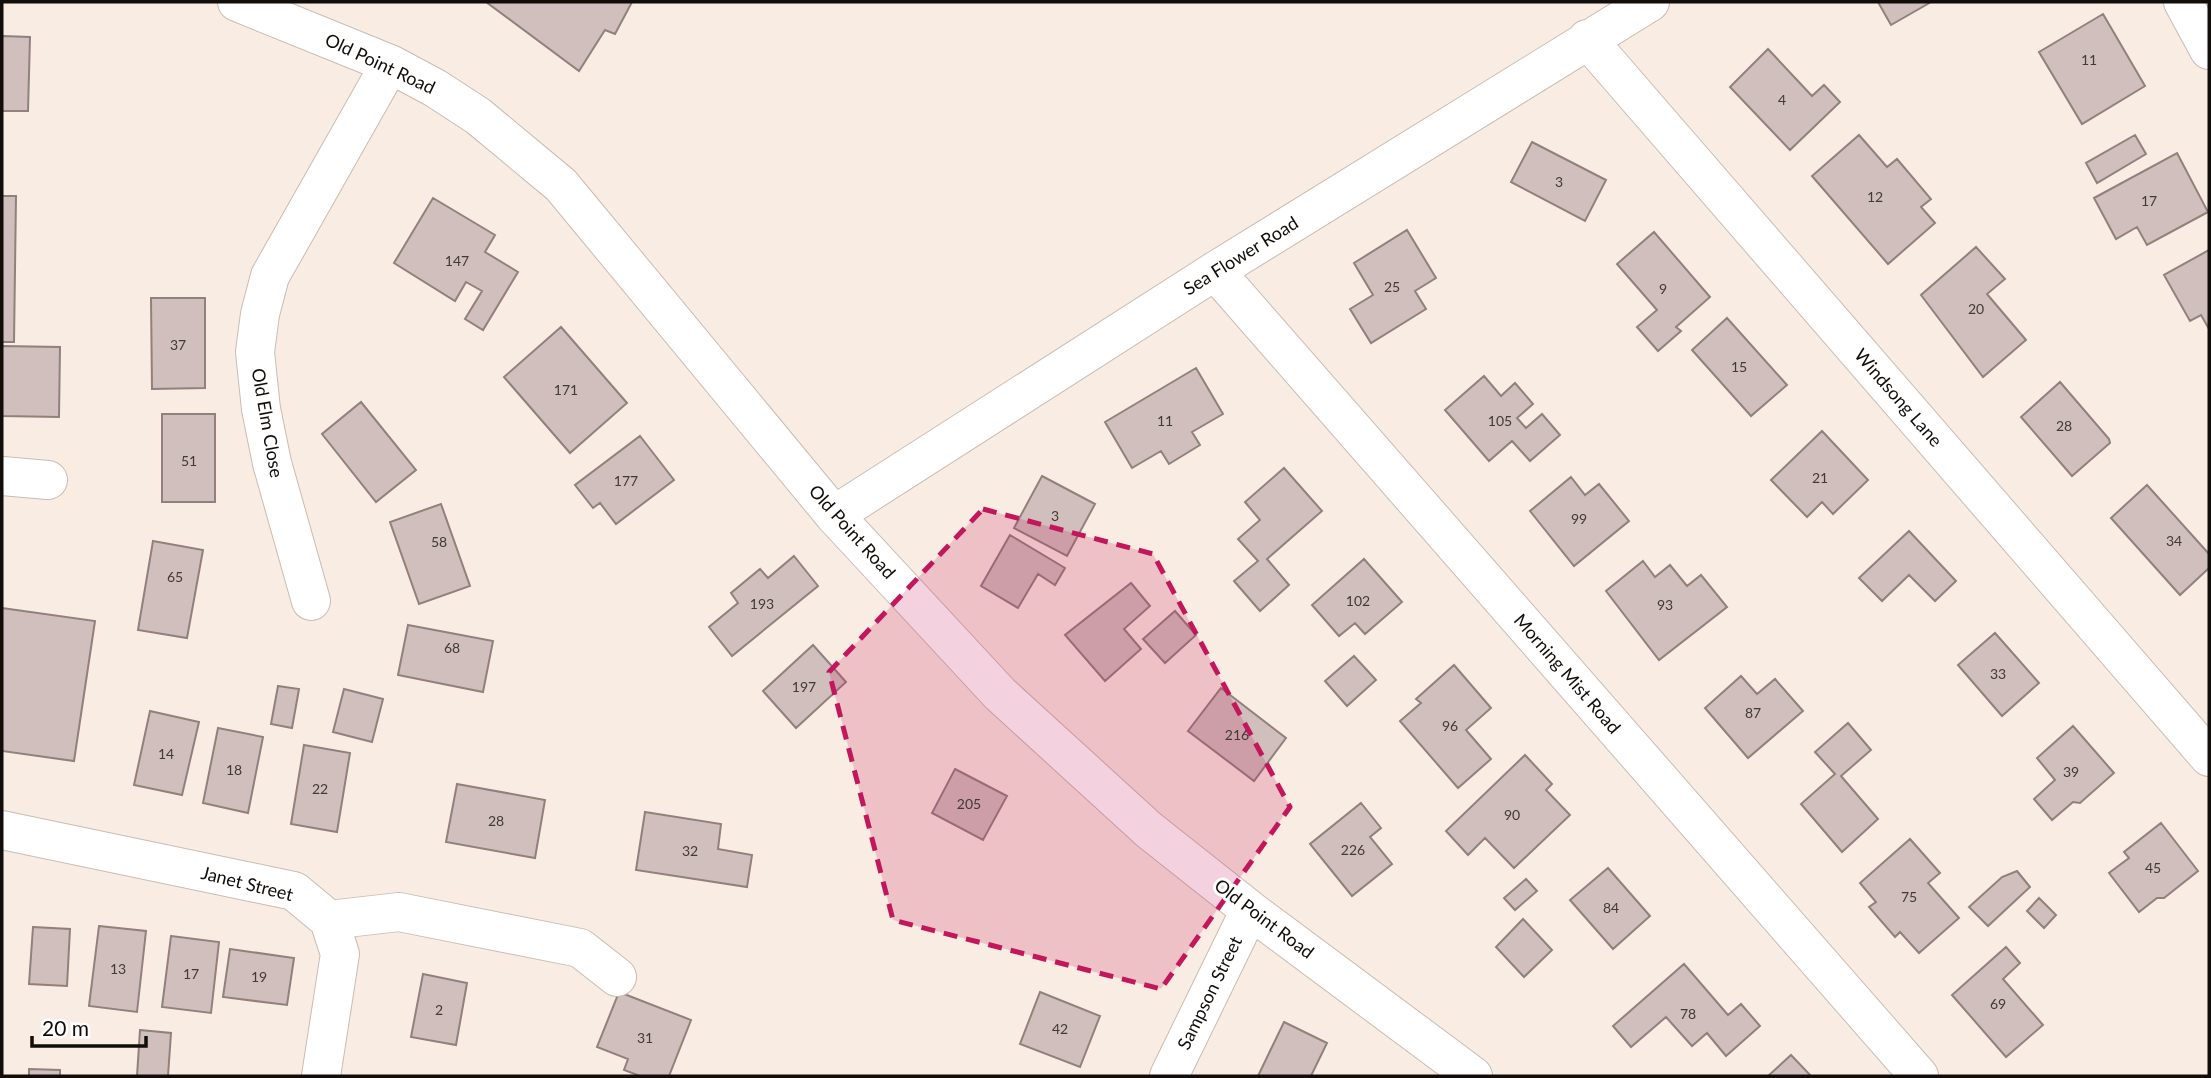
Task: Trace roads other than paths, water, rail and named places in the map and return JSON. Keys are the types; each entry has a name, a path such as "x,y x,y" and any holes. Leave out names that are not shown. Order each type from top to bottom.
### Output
{"street":[{"name":"Old Point Road","path":"237,2 390,64 478,116 561,185 835,515 1028,720 1149,830 1250,910 1473,1076"},
{"name":"Sea Flower Road","path":"835,515 1215,271 1650,2"},
{"path":"2183,2 2209,50"},
{"name":"Windsong Lane","path":"1587,39 2209,757"},
{"name":"Old Elm Close","path":"311,601 272,463 261,409 255,352 260,314 270,276 390,64"},
{"name":"Morning Mist Road","path":"1215,271 1919,1076"},
{"path":"2,476 48,480"},
{"name":"Janet Street","path":"2,831 294,891 329,920"},
{"name":"Sampson Street","path":"1169,1076 1250,910"},
{"path":"321,1076 340,954 329,920 399,912 542,940 580,948 617,977"}]}
